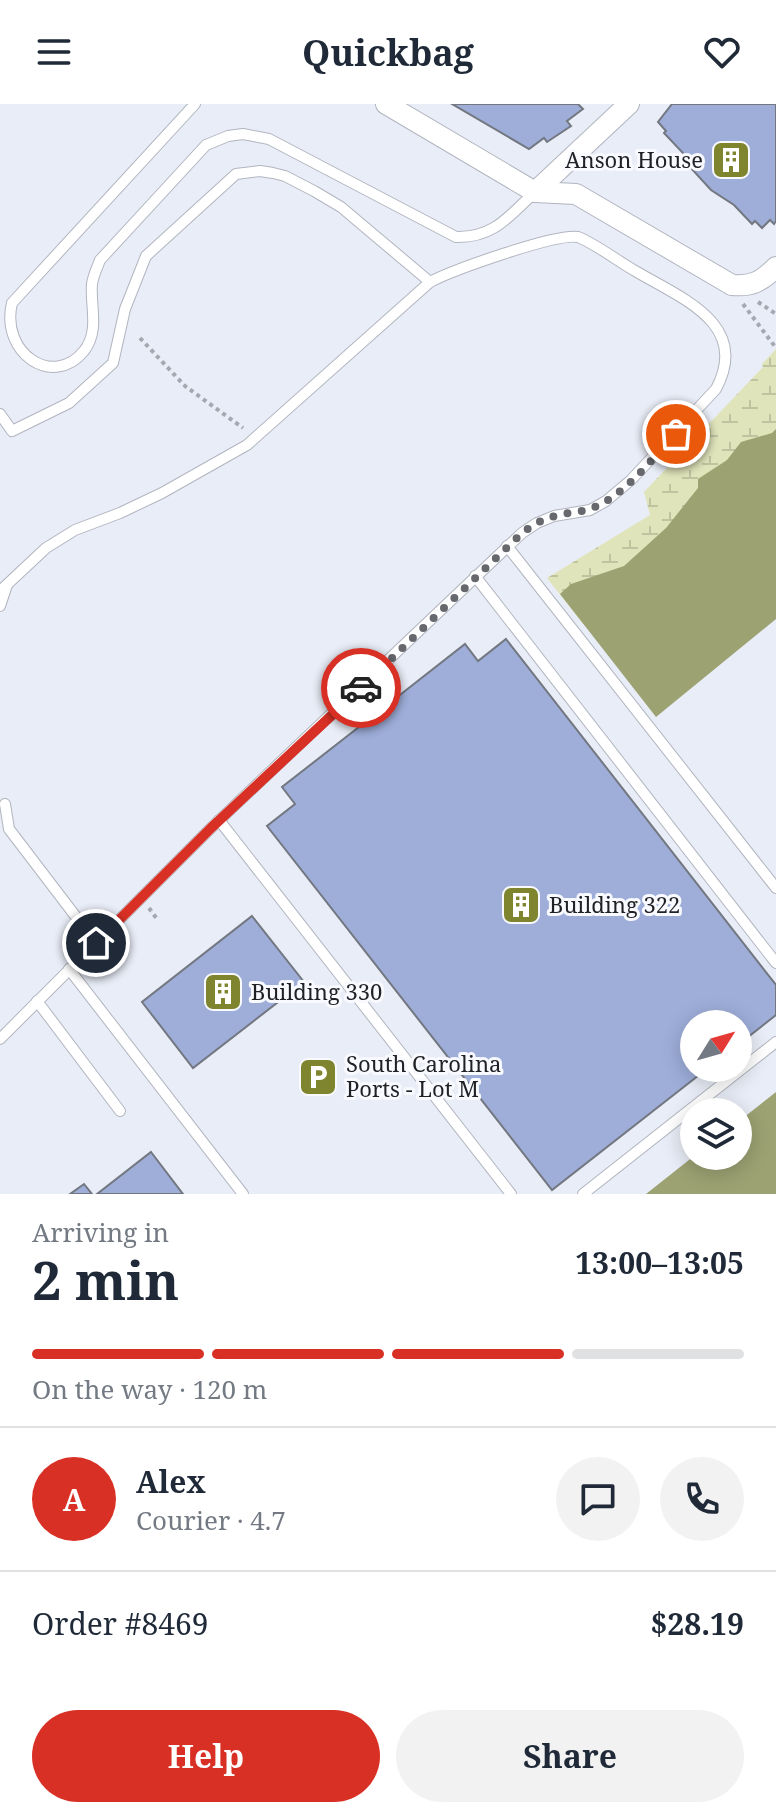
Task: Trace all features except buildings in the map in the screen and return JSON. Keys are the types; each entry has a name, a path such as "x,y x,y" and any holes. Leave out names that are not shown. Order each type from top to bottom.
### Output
{"street":[{"path":"386,104 535,192 576,194 741,285 761,281 776,267"},
{"path":"535,192 623,106"}],"lane":[{"path":"195,104 12,303 7,321 11,338 23,356 41,364 56,365 67,362 84,350 93,327 92,281 100,260 194,156 216,140 243,134 269,139 456,237 474,238 488,233 535,192"},
{"path":"0,414 12,431 69,403 113,363 125,309 146,256 236,174 273,173 314,191 341,207 430,282"},
{"path":"0,606 3,588 46,548 75,530 120,513 223,461 257,436 430,282 451,270 570,236 583,239 696,306 714,322 724,347 723,376 705,403 622,489 590,510 554,516 537,523 507,546 219,820 0,1039"},
{"path":"507,546 776,888"},
{"path":"475,576 776,963"},
{"path":"5,804 9,829 96,943"},
{"path":"219,820 511,1194"},
{"path":"69,969 243,1194"},
{"path":"37,1001 120,1111"},
{"path":"583,1194 776,1042"}],"path":[{"path":"741,285 750,317 776,348"},
{"path":"140,338 191,391 257,436"}],"green space":[{"path":"776,349 776,587 583,624 547,578 650,515 644,492 763,367 762,364"}],"shaded area":[{"path":"776,429 776,619 656,717 560,594 571,584 624,566 666,528 698,488 698,479 727,460 741,442"},
{"path":"776,1092 776,1194 646,1194 680,1167 680,1170 752,1170 752,1111"}],"way so far":[{"path":"361,688 522,533 554,516 590,510 606,501 676,434"}],"place":[{"name":"Anson House","path":"731,160"},
{"name":"Building 322","path":"521,905"},
{"name":"Building 330","path":"223,992"},
{"name":"South Carolina Ports - Lot M","path":"318,1077"}],"route":[{"path":"96,943 211,828 361,688"}]}
